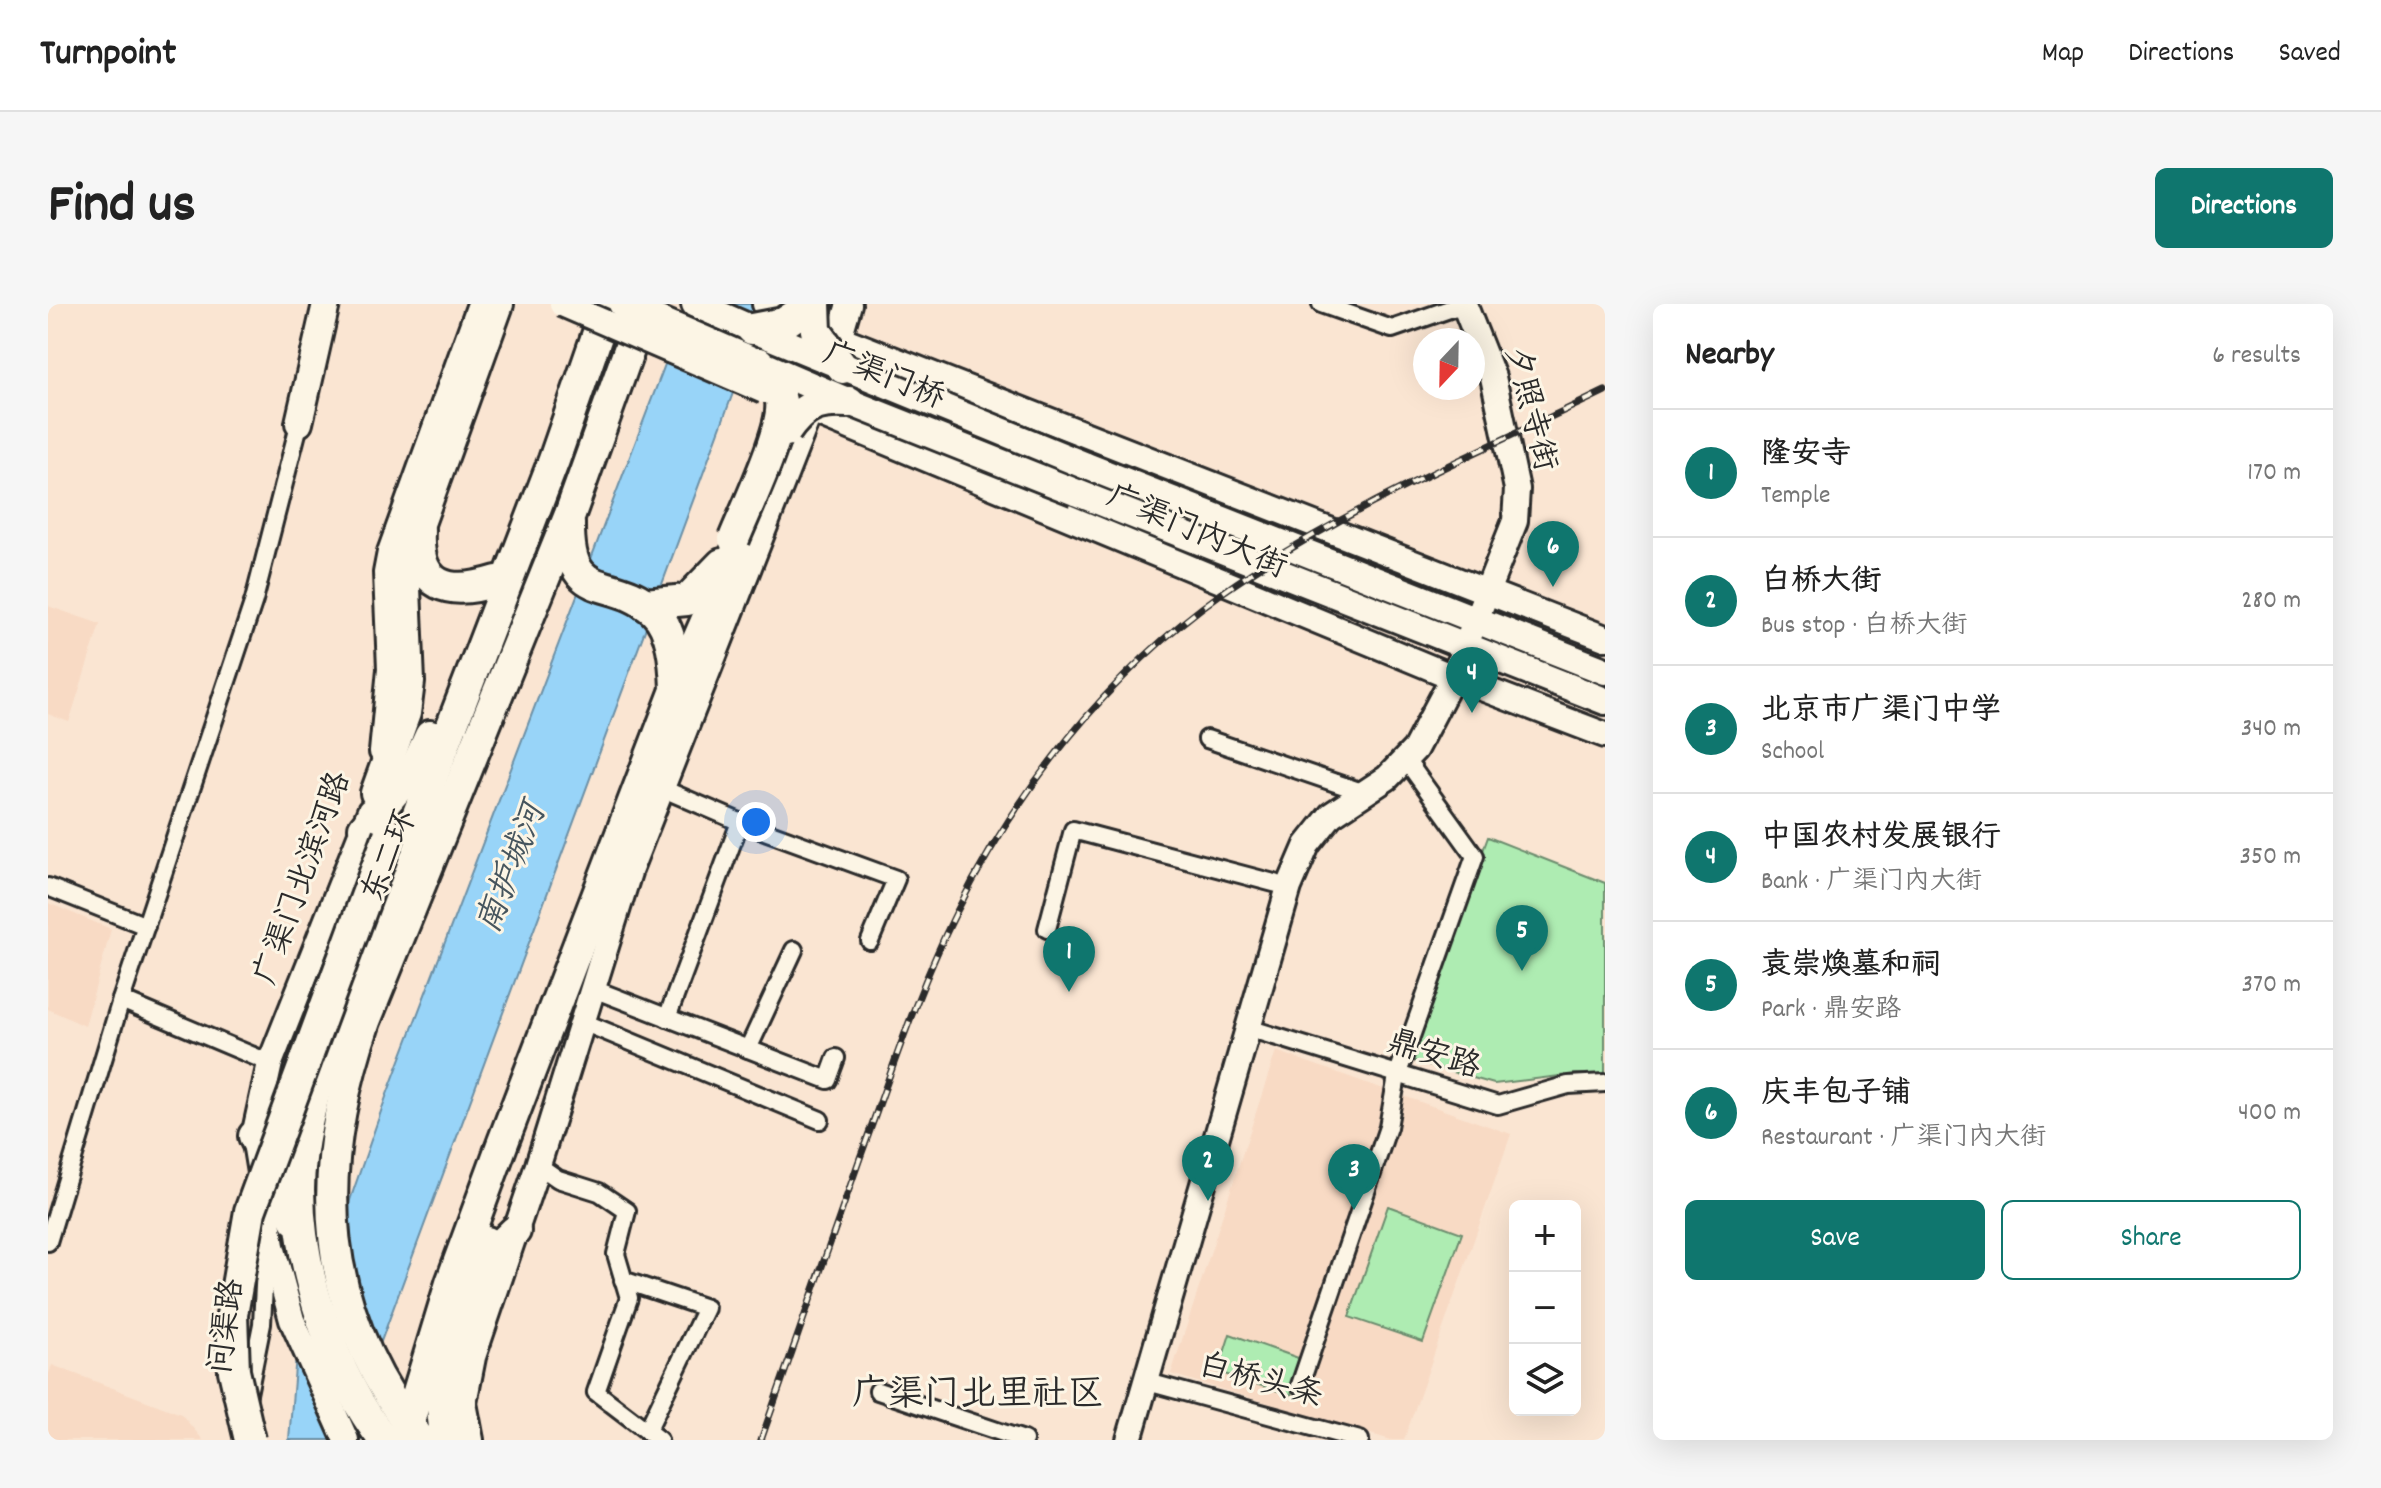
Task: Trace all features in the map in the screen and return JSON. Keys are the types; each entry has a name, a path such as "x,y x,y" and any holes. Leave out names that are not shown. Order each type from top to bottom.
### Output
{"highway":[{"name":"东二环","path":"384,1440 372,1426 337,1356 314,1294 299,1190 304,1140 326,1053 554,460 608,304"},
{"name":"东二环","path":"420,1440 388,1398 346,1298 333,1237 330,1177 342,1097 365,1021 569,517 645,304"},
{"path":"376,793 405,713 409,636 404,565 495,305"},
{"path":"759,317 784,323 805,307 816,331 841,353"},
{"path":"645,604 687,600 719,571 778,427 782,404 776,383 762,377"},
{"path":"448,1440 442,1407 445,1377 478,1266 578,987 592,914 676,690 786,431 807,407 823,400 849,402"},
{"path":"250,1440 234,1371 232,1315 250,1211 377,831 417,765 497,581 554,460"},
{"path":"421,514 418,546 422,561 436,583 452,590 472,589 497,581"},
{"path":"569,517 572,562 587,582 645,604 657,614 675,660 676,690"},
{"path":"592,914 630,869"},
{"path":"403,1440 451,1283 578,987"},
{"path":"254,1136 304,1237"},
{"path":"478,1266 515,1231"}],"main road":[{"path":"299,423 326,304"},
{"name":"广渠门桥","path":"622,304 762,377 849,402 1075,492"},
{"name":"广渠门桥","path":"695,304 759,317 1084,465"},
{"name":"广渠门内大街","path":"1084,465 1605,671"},
{"name":"广渠门内大街","path":"1075,492 1605,701"}],"street":[{"path":"48,1242 121,1000 254,600 299,423 337,304"},
{"name":"广渠门桥","path":"562,304 762,377"},
{"path":"471,1440 464,1403 467,1382 583,1022 578,987 630,869 809,411 841,353 849,304"},
{"path":"1321,304 1392,329 1464,304"},
{"name":"夕照寺街","path":"1406,760 1453,677 1515,521 1517,489 1493,377 1464,304"},
{"name":"广渠门北滨河路","path":"346,1440 292,1320 272,1246 254,1136 270,1063 377,831 376,793 390,669 388,563 495,305"},
{"name":"广渠门内大街","path":"841,353 1605,638"},
{"name":"广渠门内大街","path":"762,377 809,411 1453,677 1605,735"},
{"path":"1207,739 1365,793"},
{"path":"1129,1440 1289,887 1307,845 1331,815 1406,760 1475,856 1397,1076 1388,1127 1300,1385"},
{"path":"661,788 740,822 896,879 870,941"},
{"path":"667,1018 740,822"},
{"path":"1047,929 1073,830 1289,887"},
{"path":"48,887 146,926"},
{"path":"748,1049 794,950"},
{"path":"578,987 828,1080 836,1058"},
{"path":"121,1000 270,1063"},
{"path":"583,1022 820,1120"},
{"name":"鼎安路","path":"1248,1028 1498,1105 1568,1085 1605,1083"},
{"path":"538,1165 558,1179 599,1192 627,1211 616,1254 623,1280 629,1298 596,1392 653,1435 706,1308 623,1280"},
{"name":"问渠路","path":"236,1440 262,1324 267,1219"},
{"name":"白桥头条","path":"1144,1381 1360,1440"},
{"path":"878,1391 1024,1440"}],"shaded area":[{"path":"48,606 100,624 69,722 48,714"},
{"path":"48,903 111,929 85,1026 48,1009"},
{"path":"1276,1051 1511,1134 1404,1440 1391,1440 1171,1374"},
{"path":"52,1365 181,1414 203,1440 48,1440 48,1376"}],"green space":[{"path":"1488,837 1605,883 1605,1075 1576,1074 1494,1084 1407,1059"},
{"path":"1388,1206 1462,1233 1423,1342 1349,1317"},
{"path":"1230,1334 1301,1359 1291,1395 1218,1372"}],"water":[{"name":"南护城河","path":"688,304 766,304 363,1390 367,1440 289,1440 296,1355 386,1097"}],"railway":[{"path":"761,1440 893,1065 942,943 1008,822 1070,737 1104,697 1180,625 1267,563 1409,484 1605,391"}],"place":[{"name":"庆丰包子铺","path":"1553,587"},
{"name":"中国农村发展银行","path":"1472,713"},
{"name":"袁崇焕墓和祠","path":"1522,971"},
{"name":"隆安寺","path":"1069,992"},
{"name":"白桥大街","path":"1208,1201"},
{"name":"北京市广渠门中学","path":"1354,1210"}],"district":[{"name":"广渠门北里社区","path":"978,1397"}]}
